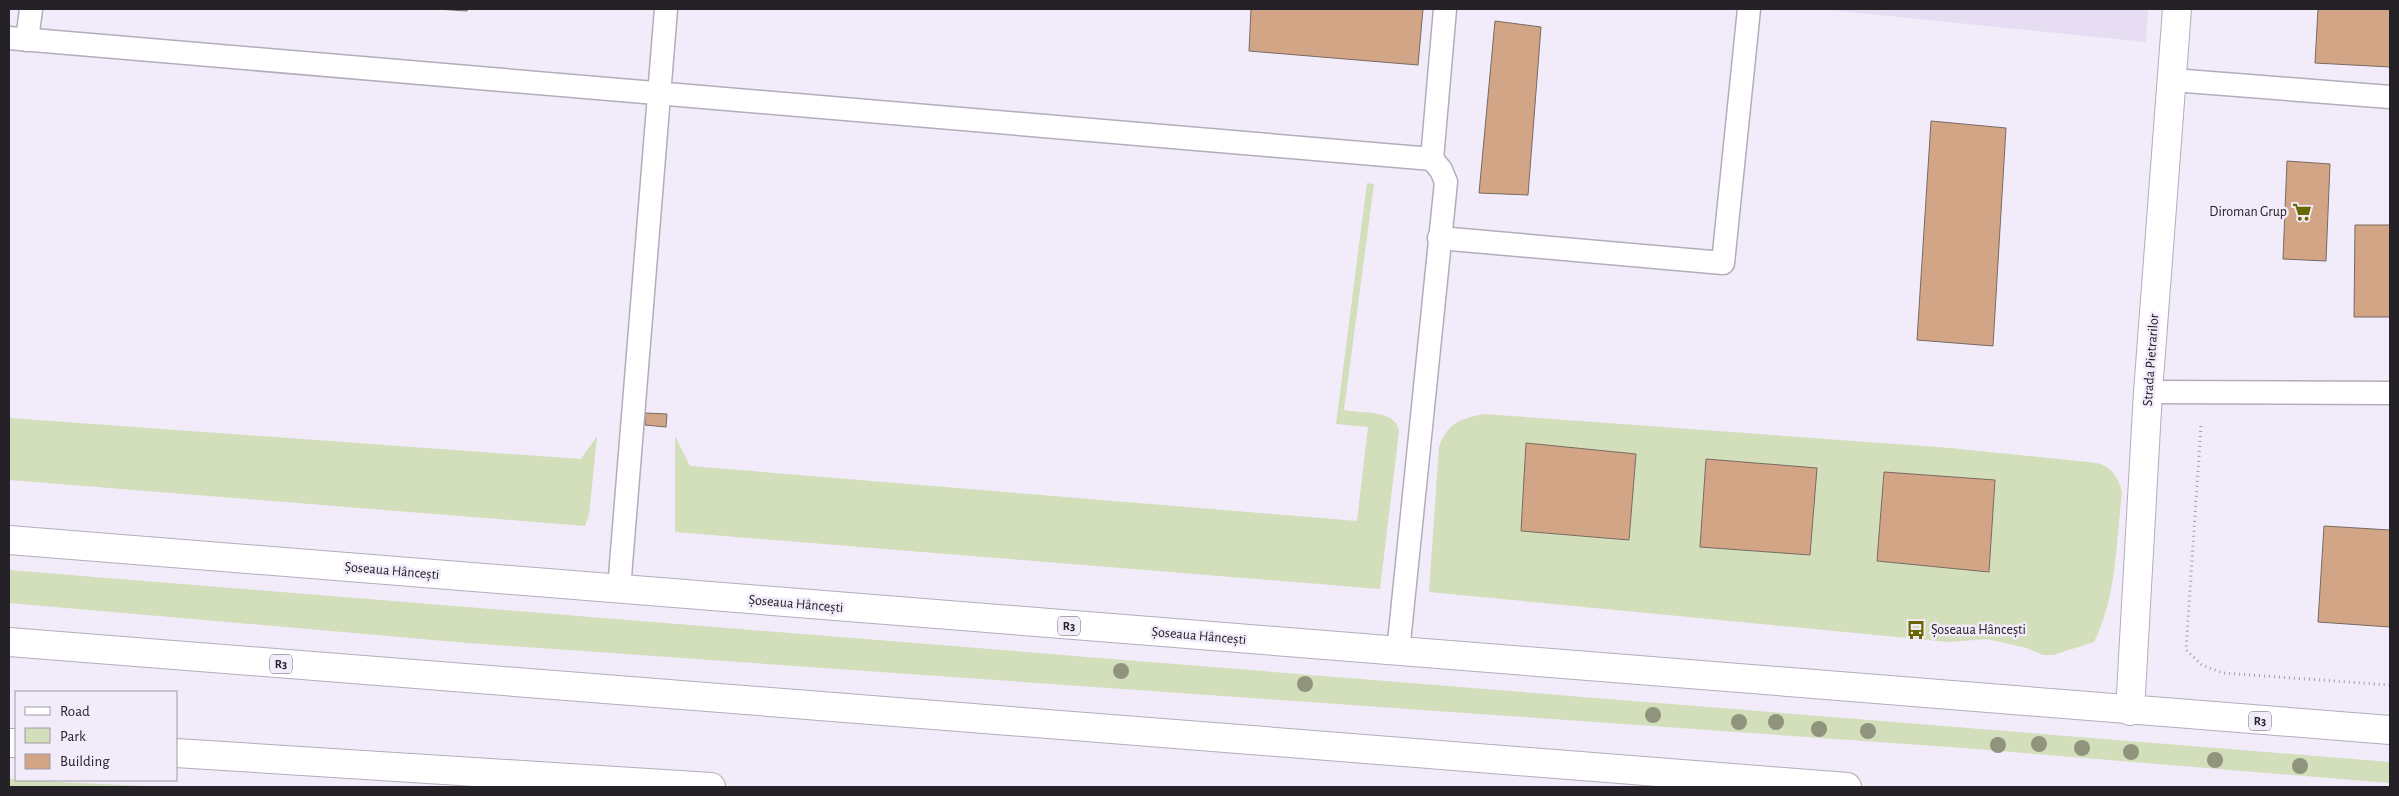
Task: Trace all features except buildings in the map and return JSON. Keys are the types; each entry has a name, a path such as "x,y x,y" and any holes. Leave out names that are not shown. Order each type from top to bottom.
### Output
{"main road":[{"name":"Strada Pietrarilor","path":"2130,711 2148,392 2177,9"},
{"name":"Șoseaua Hâncești","path":"9,540 2130,711 2390,730"},
{"name":"R3","path":"9,642 1847,787"},
{"path":"178,753 711,787"},
{"path":"469,772 549,787"}],"lane":[{"path":"31,9 18,39 1432,159 1442,170 1446,182 1398,652"},
{"path":"619,590 666,9"},
{"path":"1432,159 1445,9"},
{"path":"1439,238 1723,263 1749,9"},
{"path":"2173,80 2390,97"},
{"path":"2148,392 2390,393"}],"path":[{"path":"2203,392 2186,650 2202,666 2223,673 2390,685"}],"shaded area":[{"path":"1820,9 2148,9 2146,42"}],"green space":[{"path":"1367,183 1374,184 1344,410 1385,416 1397,424 1399,431 1380,589 675,532 675,436 690,466 1357,521 1368,427 1336,424"},
{"path":"1484,414 1950,448 2097,463 2107,467 2114,473 2122,492 2111,588 2102,625 2094,642 2053,655 2043,655 2027,648 1987,639 1949,642 1429,592 1439,447 1446,432 1451,427 1461,420","holes":["1526,443 1636,454 1629,540 1521,531","1706,459 1816,468 1810,555 1701,547","1884,472 1995,480 1989,572 1877,561"]},
{"path":"9,418 581,459 597,436 589,515 585,526 9,480"},
{"path":"9,570 2390,762 2390,783 1950,747 468,643 9,603"},
{"path":"9,778 15,781 167,787 9,787"}],"place":[{"name":"Diroman Grup","path":"2302,212"},
{"name":"Șoseaua Hâncești","path":"1916,630"}]}
